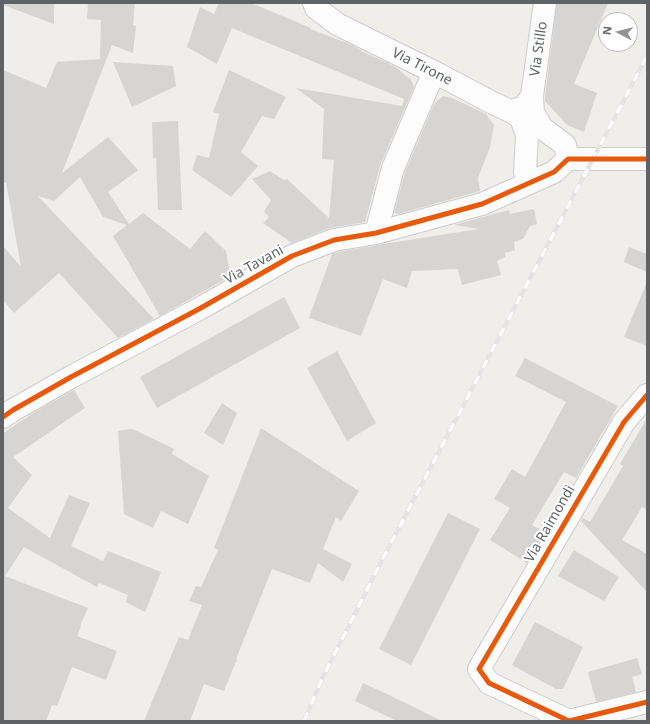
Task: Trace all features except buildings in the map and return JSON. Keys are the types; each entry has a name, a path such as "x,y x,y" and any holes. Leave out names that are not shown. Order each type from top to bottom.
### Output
{"street":[{"name":"Via Tirone","path":"314,3 316,8 337,24 510,111"},
{"name":"Via Stillo","path":"545,3 532,96 533,113 542,128 565,145 568,159"},
{"path":"376,233 394,168 434,72"},
{"path":"510,111 523,108 532,96"},
{"path":"510,111 521,118 527,135 525,172 536,180"},
{"path":"568,159 647,159"},
{"name":"Via Tavani","path":"3,417 83,370 199,309 292,256 334,240 376,233 482,204 554,172 568,159"},
{"name":"Via Raimondi","path":"569,721 489,683 479,669 624,422 647,395"},
{"path":"569,721 647,702"}],"railway":[{"path":"304,721 322,679 382,560 647,56"}],"cycle path":[{"path":"3,417 71,377 199,309 292,256 334,240 376,233 482,204 554,172 568,159 647,159"},
{"path":"647,395 624,422 479,669 489,683 569,721 647,702"}]}
